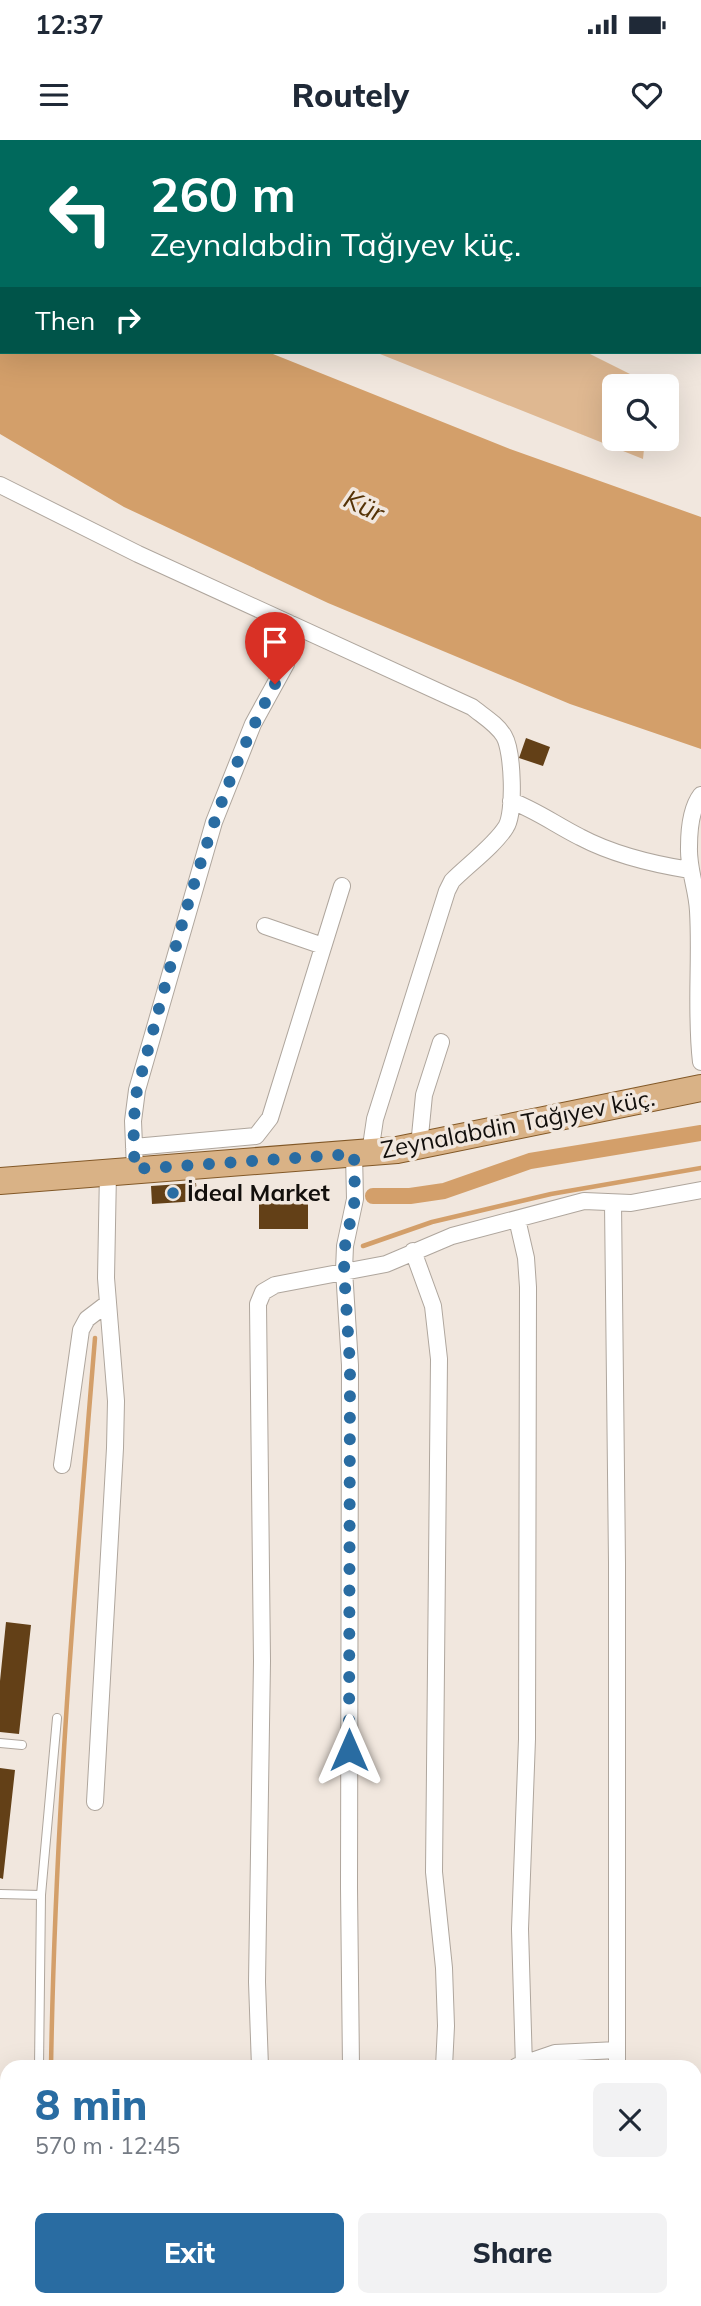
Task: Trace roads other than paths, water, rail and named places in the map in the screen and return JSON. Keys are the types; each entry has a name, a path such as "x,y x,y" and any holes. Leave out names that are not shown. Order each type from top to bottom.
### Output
{"main road":[{"name":"Zeynalabdin Tağıyev küç.","path":"0,1181 108,1172 134,1158 362,1154 419,1146 701,1088"}],"street":[{"path":"0,485 138,554 472,707 492,722 504,736 509,749 511,816 506,828 452,881 447,891 376,1119 362,1154 345,1246 350,1365 351,2060"},
{"path":"289,623 286,664 248,736 214,822 190,899 137,1090 132,1121 134,1158 256,1136 262,1131 270,1118 342,886"},
{"path":"701,795 694,810 689,847 690,870 698,907 698,1039 701,1062"},
{"path":"511,802 531,809 580,838 622,855 656,865 690,870"},
{"path":"265,926 323,946"},
{"path":"419,1146 424,1095 441,1042"},
{"path":"95,1802 116,1401 108,1303 108,1172"},
{"path":"260,2060 257,1982 262,1689 258,1304 262,1292 275,1285 386,1264 452,1236 584,1201 613,1203 701,1191"},
{"path":"613,1203 617,1563 617,2060"},
{"path":"517,1219 524,1247 528,1287 527,1725 520,1929 521,2060"},
{"path":"413,1251 433,1306 439,1359 434,1872 444,1968 444,2060"},
{"path":"62,1465 81,1330 87,1319 108,1303"},
{"path":"537,2060 555,2053 617,2050"}],"lane":[{"path":"39,2060 41,1895 57,1718"},
{"path":"0,1743 22,1745"},
{"path":"0,1894 41,1895"}],"water":[{"name":"Kür","path":"0,354 273,354 510,449 701,517 701,749 570,704 328,603 124,507 0,434"}],"waterway":[{"path":"373,1196 410,1196 444,1191 530,1161 701,1133"},
{"path":"363,1246 432,1222 551,1194 701,1168"},
{"path":"51,2060 61,1793 95,1338"}],"place":[{"name":"İdeal Market","path":"173,1193"}]}
